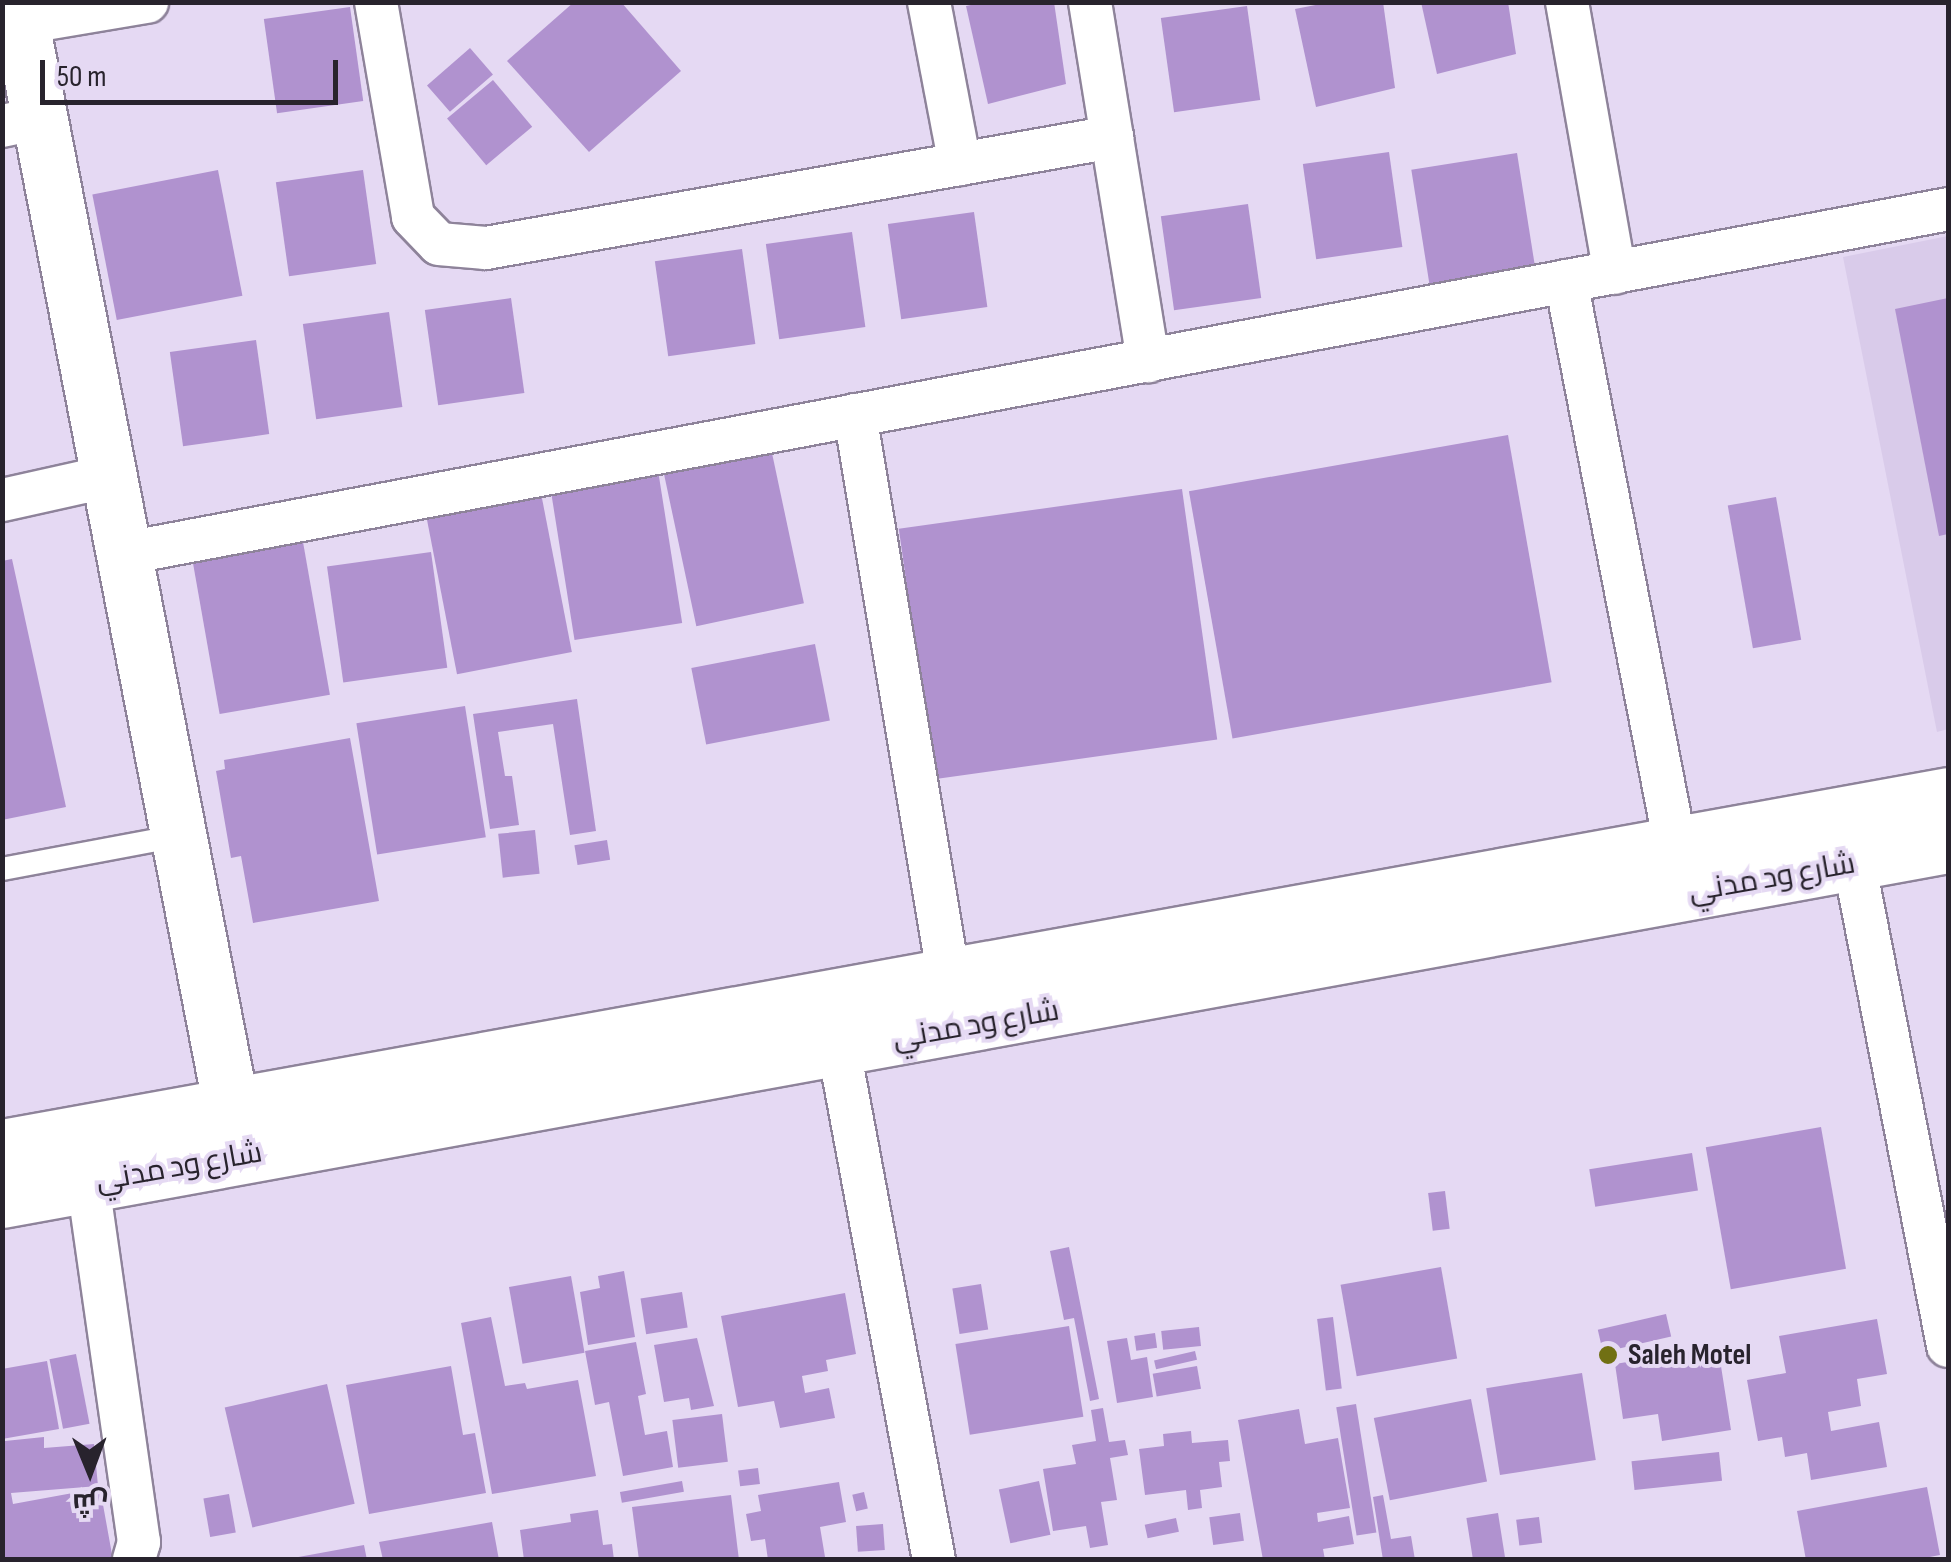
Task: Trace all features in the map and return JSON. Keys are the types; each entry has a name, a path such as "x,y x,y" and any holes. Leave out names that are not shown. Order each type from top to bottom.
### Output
{"main road":[{"path":"19,13 21,122 106,477 237,1130"},
{"name":"شارع ود مدني","path":"2,1200 88,1184 237,1130 950,978 1948,795"},
{"name":"شارع ود مدني","path":"2,1147 237,1130 839,1050 1948,846"}],"street":[{"path":"19,13 147,2"},
{"path":"376,2 413,217 440,244 486,248 1112,137"},
{"path":"929,2 960,164"},
{"path":"1090,2 1148,360"},
{"path":"1566,2 1616,272"},
{"path":"121,554 1948,209"},
{"path":"1566,281 1676,844"},
{"path":"855,415 950,978"},
{"path":"2,500 106,477"},
{"path":"1854,862 1948,1346"},
{"path":"839,1050 934,1560"},
{"path":"88,1184 139,1542 134,1560"}],"lane":[{"path":"2,869 178,836"}],"shaded area":[{"path":"1948,236 1948,729 1937,732 1843,257"}],"building":[{"path":"574,2 621,2 681,71 589,152 507,61"},
{"path":"985,2 1054,2 1066,84 988,104 966,6"},
{"path":"1331,2 1383,2 1395,88 1316,107 1295,9"},
{"path":"1421,2 1508,2 1516,54 1437,74"},
{"path":"1247,6 1260,100 1174,112 1161,18"},
{"path":"350,7 363,101 277,113 264,19"},
{"path":"470,48 493,74 450,112 427,85"},
{"path":"493,80 532,127 486,165 447,119"},
{"path":"1389,152 1402,247 1316,259 1303,164"},
{"path":"1517,153 1536,275 1431,292 1411,170"},
{"path":"218,170 242,296 117,320 92,194"},
{"path":"363,170 376,264 289,276 276,182"},
{"path":"1248,204 1261,298 1174,310 1161,216"},
{"path":"974,212 987,307 901,319 888,224"},
{"path":"852,232 865,327 779,339 766,244"},
{"path":"742,249 755,344 668,356 655,261"},
{"path":"511,298 524,393 438,405 425,310"},
{"path":"1948,298 1948,534 1939,536 1895,309"},
{"path":"389,312 402,407 316,419 303,324"},
{"path":"256,340 269,434 183,446 170,352"},
{"path":"1508,435 1552,682 1233,738 1189,491"},
{"path":"769,439 804,603 696,626 661,462"},
{"path":"657,464 682,623 575,640 549,481"},
{"path":"540,488 572,652 457,674 425,510"},
{"path":"1182,489 1217,740 934,779 899,529"},
{"path":"1776,497 1801,640 1753,648 1728,506"},
{"path":"303,542 330,695 220,714 193,561"},
{"path":"431,552 447,668 343,682 327,567"},
{"path":"12,559 66,807 2,820 2,561"},
{"path":"815,644 830,721 706,745 691,668"},
{"path":"577,699 596,831 570,835 553,724 498,732 505,776 512,776 519,825 490,829 473,714"},
{"path":"465,706 486,837 377,855 356,723"},
{"path":"350,738 379,901 253,923 241,856 231,858 216,771 225,769 224,760"},
{"path":"535,830 540,874 503,878 498,834"},
{"path":"607,840 610,860 578,865 574,845"},
{"path":"1821,1127 1846,1269 1731,1289 1706,1147"},
{"path":"1692,1153 1698,1191 1595,1207 1589,1169"},
{"path":"1445,1191 1450,1229 1433,1231 1428,1193"},
{"path":"1069,1247 1099,1399 1090,1401 1074,1318 1064,1320 1050,1251"},
{"path":"1441,1267 1457,1359 1357,1376 1341,1285"},
{"path":"624,1271 635,1337 588,1345 580,1292 600,1288 598,1276"},
{"path":"571,1276 585,1353 523,1364 509,1287"},
{"path":"981,1284 988,1329 960,1334 952,1289"},
{"path":"682,1292 688,1328 646,1334 641,1299"},
{"path":"845,1293 856,1354 826,1360 828,1371 802,1376 805,1393 829,1388 835,1418 780,1428 774,1401 738,1407 721,1316"},
{"path":"1666,1314 1671,1336 1603,1352 1598,1330"},
{"path":"491,1317 505,1386 525,1383 527,1389 578,1380 596,1476 492,1494 461,1323"},
{"path":"1333,1317 1342,1388 1326,1390 1317,1319"},
{"path":"1877,1319 1887,1374 1857,1379 1861,1406 1828,1412 1831,1431 1879,1422 1887,1467 1811,1480 1807,1453 1785,1457 1782,1437 1758,1441 1747,1380 1786,1373 1779,1336"},
{"path":"1069,1326 1083,1417 970,1435 955,1344"},
{"path":"1199,1327 1201,1346 1163,1350 1161,1331"},
{"path":"1155,1333 1157,1348 1136,1351 1134,1336"},
{"path":"697,1338 714,1406 691,1410 689,1398 664,1402 654,1345"},
{"path":"1127,1338 1131,1360 1147,1357 1153,1397 1117,1403 1107,1341"},
{"path":"636,1342 646,1394 638,1396 645,1435 667,1431 673,1467 623,1476 609,1402 595,1405 585,1351"},
{"path":"1718,1347 1731,1430 1662,1441 1658,1414 1623,1419 1615,1364"},
{"path":"1195,1351 1197,1360 1156,1369 1154,1360"},
{"path":"76,1354 90,1424 63,1429 49,1359"},
{"path":"47,1361 59,1429 2,1439 2,1369"},
{"path":"451,1366 463,1435 475,1433 486,1493 369,1514 346,1385"},
{"path":"1197,1366 1201,1389 1157,1396 1153,1374"},
{"path":"1582,1373 1596,1460 1500,1475 1486,1388"},
{"path":"327,1384 355,1504 252,1527 225,1408"},
{"path":"1471,1399 1487,1481 1390,1500 1374,1418"},
{"path":"1356,1404 1376,1532 1357,1536 1336,1407"},
{"path":"1103,1408 1109,1442 1125,1440 1128,1455 1110,1458 1117,1500 1101,1502 1108,1545 1090,1548 1086,1526 1053,1531 1043,1469 1076,1464 1072,1445 1096,1441 1091,1410"},
{"path":"1299,1409 1305,1444 1338,1438 1350,1508 1317,1513 1318,1522 1349,1516 1354,1544 1323,1549 1325,1560 1263,1560 1238,1420"},
{"path":"722,1414 728,1462 678,1468 672,1420"},
{"path":"1191,1431 1192,1443 1228,1440 1230,1461 1219,1462 1222,1487 1200,1490 1202,1508 1188,1510 1186,1490 1145,1495 1139,1449 1164,1446 1163,1434"},
{"path":"44,1437 44,1448 94,1444 98,1486 11,1493 13,1504 100,1488 113,1560 2,1560 5,1441"},
{"path":"1719,1452 1722,1481 1635,1490 1631,1461"},
{"path":"758,1468 760,1484 740,1486 738,1470"},
{"path":"682,1481 684,1492 622,1503 620,1492"},
{"path":"1039,1481 1050,1535 1010,1543 999,1490"},
{"path":"839,1482 846,1522 820,1527 825,1557 768,1560 765,1539 751,1541 746,1514 761,1511 758,1495"},
{"path":"1927,1487 1940,1555 1914,1560 1806,1560 1797,1511"},
{"path":"864,1492 868,1509 856,1511 852,1495"},
{"path":"229,1494 236,1532 210,1537 203,1499"},
{"path":"731,1495 739,1560 639,1560 632,1507"},
{"path":"1383,1495 1391,1539 1411,1536 1415,1560 1383,1560 1373,1497"},
{"path":"598,1510 603,1545 612,1544 614,1560 524,1560 520,1530 571,1522 570,1514"},
{"path":"1240,1513 1244,1541 1213,1545 1209,1517"},
{"path":"1498,1513 1505,1558 1473,1560 1466,1518"},
{"path":"1539,1517 1542,1543 1519,1546 1516,1520"},
{"path":"1176,1518 1179,1532 1148,1538 1145,1525"},
{"path":"492,1522 499,1560 383,1560 379,1542"},
{"path":"883,1524 885,1550 858,1552 856,1526"},
{"path":"364,1545 367,1560 293,1560 293,1558"}],"place":[{"name":"Saleh Motel","path":"1608,1355"}]}
